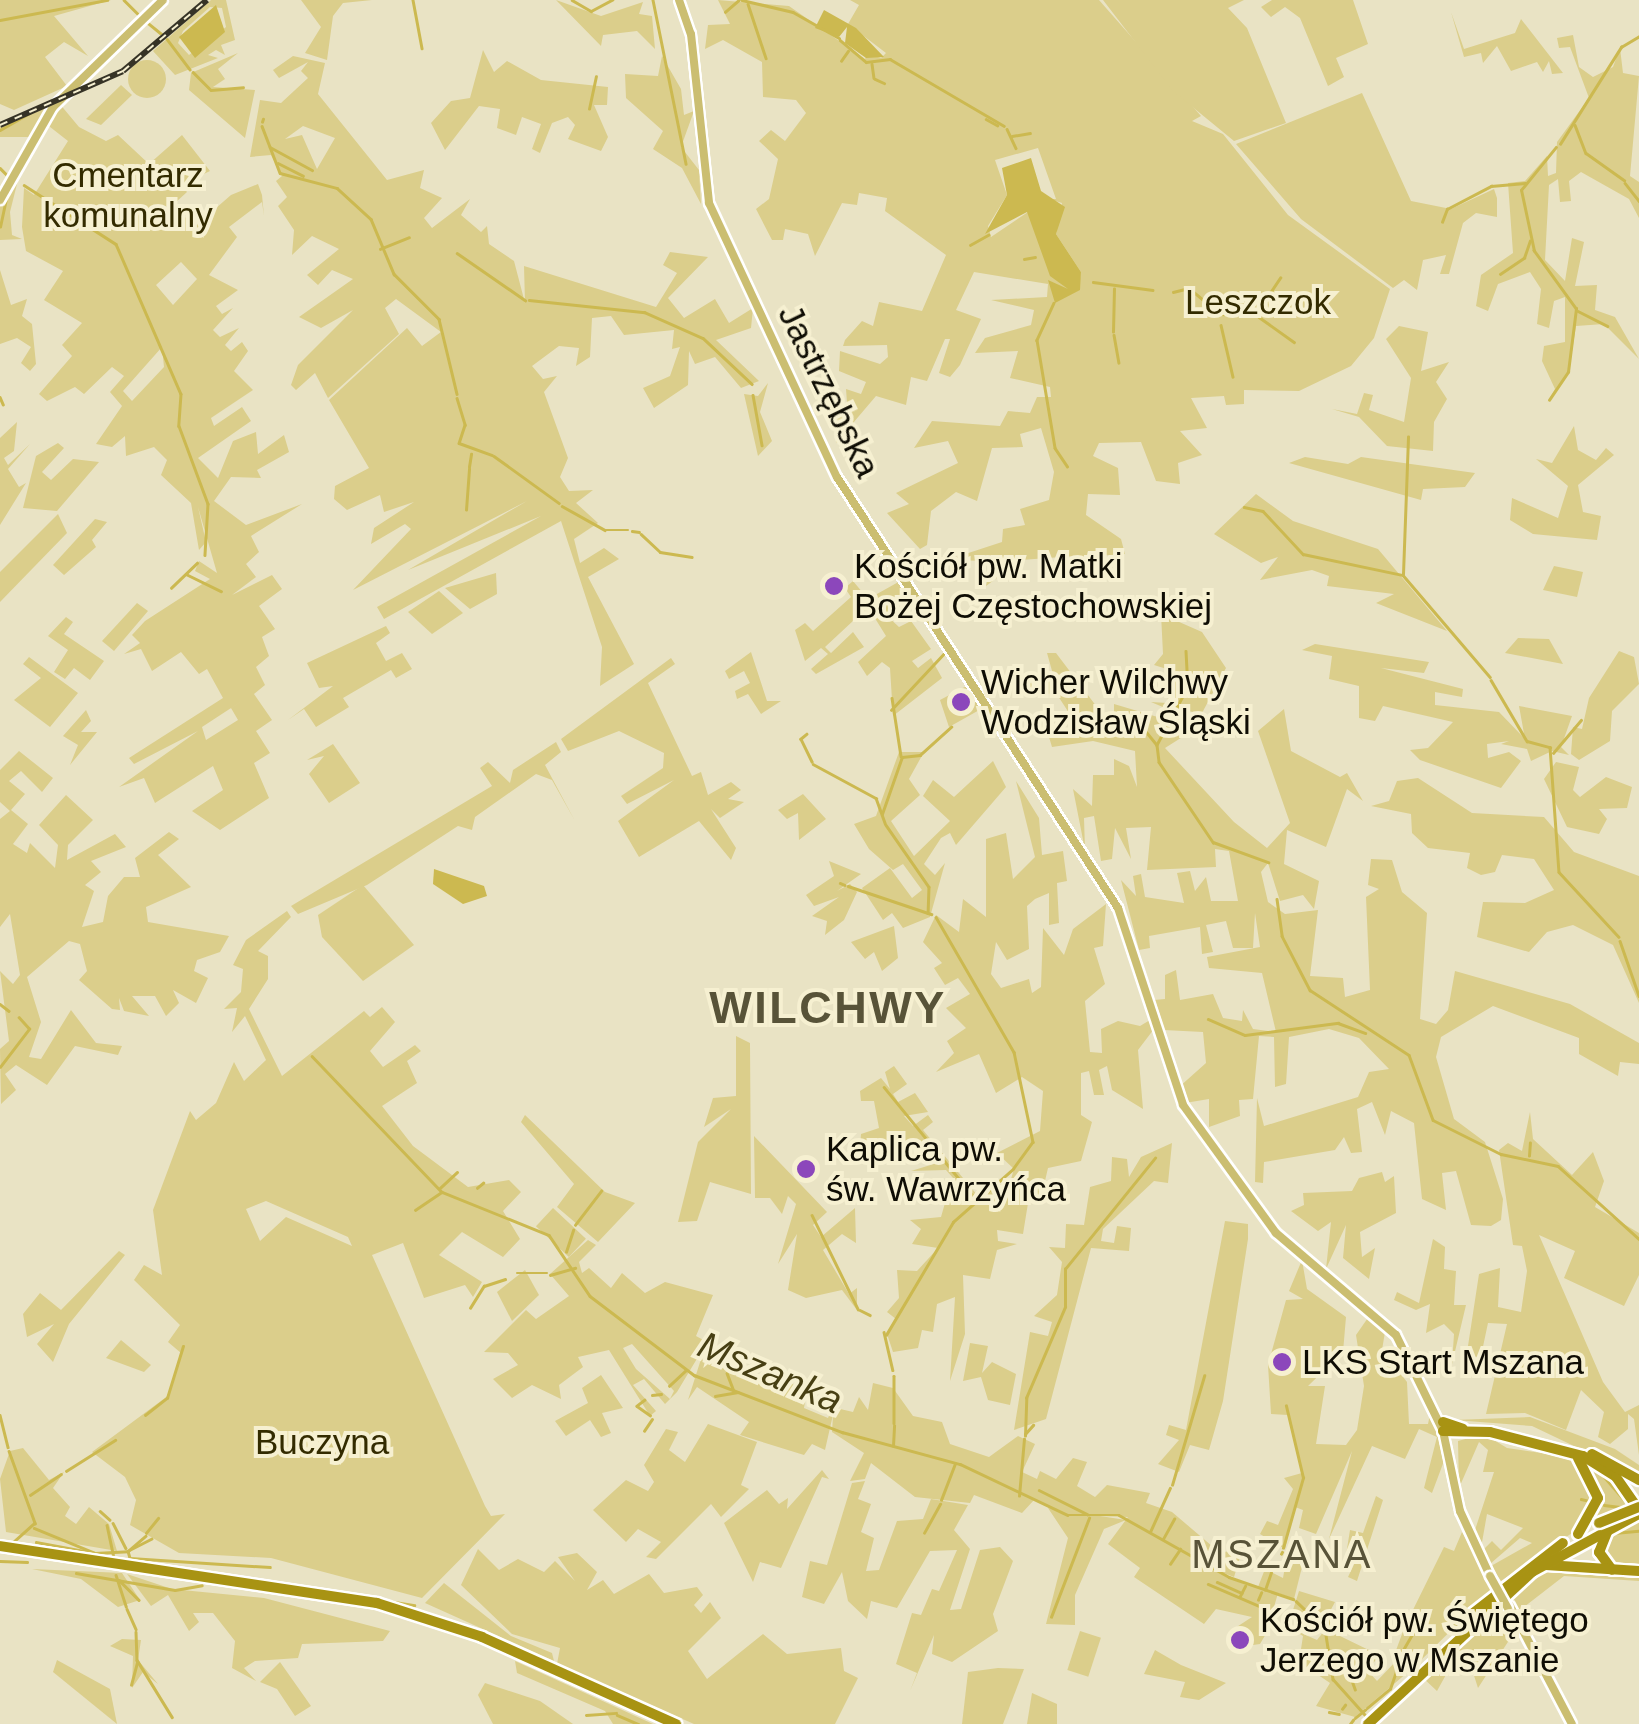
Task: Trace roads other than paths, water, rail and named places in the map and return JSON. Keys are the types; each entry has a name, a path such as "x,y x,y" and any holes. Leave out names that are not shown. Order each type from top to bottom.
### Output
{"highway":[{"path":"1447,1436 1464,1431 1570,1450 1608,1460 1639,1480"},
{"path":"1447,1436 1464,1431"},
{"path":"1570,1450 1608,1470 1639,1508"},
{"path":"1570,1450 1585,1464 1598,1490 1578,1534"},
{"path":"1373,1717 1487,1598 1578,1534 1601,1529 1639,1508"},
{"path":"1358,1724 1373,1717 1532,1572 1639,1508"},
{"path":"1601,1529 1608,1568 1639,1570"},
{"path":"0,1550 378,1610 660,1724"},
{"path":"0,1550 377,1603 482,1637 676,1724"},
{"path":"1532,1572 1566,1560 1620,1576 1639,1570"}],"main road":[{"path":"0,200 53,107 163,0"},
{"name":"Jastrzębska","path":"681,2 704,188 840,484 1031,766 1125,920 1183,1105 1276,1233 1388,1325 1447,1436"},
{"path":"1447,1436 1456,1491 1490,1573 1572,1724"}],"waterway":[{"path":"0,20 107,0"},
{"path":"124,0 140,16"},
{"path":"413,0 422,48"},
{"path":"572,0 591,11 612,0"},
{"path":"653,0 686,164"},
{"path":"725,12 739,0"},
{"path":"742,0 793,12 839,38"},
{"path":"748,4 766,58"},
{"path":"148,23 163,35"},
{"path":"1560,144 1621,47 1639,36"},
{"path":"167,39 190,69"},
{"path":"840,40 866,62 890,59 1004,126"},
{"path":"841,61 848,51"},
{"path":"872,64 874,78"},
{"path":"193,72 211,90 243,87"},
{"path":"589,109 596,77"},
{"path":"875,79 884,83"},
{"path":"0,130 29,113"},
{"path":"986,119 997,125"},
{"path":"1575,125 1586,153 1624,180"},
{"path":"262,126 280,173 337,188 371,219 394,274 439,319 457,394"},
{"path":"1007,129 1016,148"},
{"path":"1012,136 1030,133"},
{"path":"270,147 312,170"},
{"path":"1549,400 1568,372 1576,309 1534,251 1521,190 1556,147"},
{"path":"278,163 303,176"},
{"path":"0,168 9,177"},
{"path":"1442,222 1447,209 1491,186 1525,183"},
{"path":"1625,183 1639,201"},
{"path":"24,185 116,244 181,394 179,426 208,504 205,555"},
{"path":"0,227 7,195"},
{"path":"970,245 988,235"},
{"path":"380,249 409,237"},
{"path":"1500,274 1524,258 1530,241"},
{"path":"457,253 525,300"},
{"path":"1024,259 1035,257"},
{"path":"1173,292 1189,288 1220,314 1255,315 1280,278"},
{"path":"1093,282 1152,290"},
{"path":"1113,332 1114,289"},
{"path":"529,300 644,312 703,338 752,384"},
{"path":"1054,303 1037,340 1055,448 1067,466"},
{"path":"1578,311 1607,326"},
{"path":"1259,317 1294,342"},
{"path":"1221,325 1233,377"},
{"path":"1114,335 1119,363"},
{"path":"753,395 762,445"},
{"path":"0,397 3,404"},
{"path":"457,398 465,425 459,443 492,455"},
{"path":"1403,574 1408,437"},
{"path":"469,467 471,454"},
{"path":"494,456 559,503"},
{"path":"466,510 469,469"},
{"path":"562,506 605,530 628,530"},
{"path":"1244,507 1263,511 1303,554 1403,575"},
{"path":"632,531 639,532"},
{"path":"641,534 660,552 692,557"},
{"path":"171,588 197,563"},
{"path":"186,574 221,591"},
{"path":"1403,575 1490,677"},
{"path":"891,710 948,649"},
{"path":"1186,651 1188,687 1157,745 1159,762 1213,842 1268,862"},
{"path":"1491,680 1527,741 1550,747 1559,872 1619,937"},
{"path":"892,698 901,756"},
{"path":"1083,731 1110,718 1144,729 1156,744"},
{"path":"1553,753 1581,720"},
{"path":"882,814 902,757 920,755 951,727"},
{"path":"807,734 801,739 812,762"},
{"path":"813,764 876,798 885,823"},
{"path":"886,825 929,887 928,913"},
{"path":"840,883 845,885"},
{"path":"848,886 931,914"},
{"path":"1277,899 1282,936 1310,990 1409,1055 1433,1120 1501,1154 1558,1166 1639,1239"},
{"path":"936,917 1014,1052 1033,1142 1014,1168"},
{"path":"1620,941 1639,996"},
{"path":"0,1004 9,1011"},
{"path":"0,1067 29,1029 19,1018"},
{"path":"1208,1019 1245,1035 1338,1023 1365,1033"},
{"name":"Mszanka","path":"312,1056 442,1192 549,1235 590,1296 694,1375 842,1432 960,1464 1068,1515 1119,1515 1229,1577 1293,1599"},
{"path":"884,1087 974,1197"},
{"path":"1529,1156 1530,1143"},
{"path":"1025,1436 1026,1398 1065,1307 1065,1269 1155,1158"},
{"path":"886,1335 953,1222 1013,1169"},
{"path":"440,1188 457,1172"},
{"path":"477,1188 483,1183"},
{"path":"575,1225 601,1191"},
{"path":"415,1210 442,1192"},
{"path":"812,1215 858,1309"},
{"path":"566,1252 573,1230"},
{"path":"550,1275 575,1268"},
{"path":"517,1273 547,1273"},
{"path":"470,1308 484,1286 505,1279"},
{"path":"860,1310 870,1315"},
{"path":"884,1332 893,1370"},
{"path":"145,1415 167,1398 183,1346"},
{"path":"669,1386 686,1370"},
{"path":"727,1373 733,1389"},
{"path":"894,1376 894,1423"},
{"path":"1172,1485 1204,1376"},
{"path":"715,1396 738,1392"},
{"path":"652,1395 661,1394"},
{"path":"645,1400 637,1406 650,1415"},
{"path":"1283,1548 1303,1478 1286,1406"},
{"path":"0,1415 8,1447"},
{"path":"644,1431 652,1419"},
{"path":"1025,1434 1033,1425"},
{"path":"893,1446 894,1426"},
{"path":"1019,1496 1024,1439"},
{"path":"66,1471 115,1440"},
{"path":"9,1451 35,1523 14,1542"},
{"path":"941,1500 955,1464"},
{"path":"1601,1473 1628,1504"},
{"path":"30,1495 61,1474"},
{"path":"1150,1532 1170,1488"},
{"path":"1039,1490 1087,1514"},
{"path":"1581,1499 1590,1501"},
{"path":"924,1533 940,1504"},
{"path":"1604,1505 1630,1508"},
{"path":"100,1511 110,1520"},
{"path":"146,1533 158,1518"},
{"path":"1051,1617 1089,1518"},
{"path":"1163,1539 1174,1519"},
{"path":"113,1523 126,1548"},
{"path":"107,1525 113,1554"},
{"path":"34,1528 95,1553 128,1551 145,1536"},
{"path":"1614,1533 1639,1531"},
{"path":"152,1539 128,1551 130,1558 270,1567"},
{"path":"36,1542 101,1554"},
{"path":"1170,1564 1180,1549"},
{"path":"0,1561 27,1562"},
{"path":"203,1571 414,1605"},
{"path":"76,1573 175,1590 202,1585"},
{"path":"1265,1590 1271,1573"},
{"path":"116,1575 126,1606"},
{"path":"119,1580 139,1600"},
{"path":"1217,1582 1242,1593"},
{"path":"1208,1584 1271,1611"},
{"path":"1240,1596 1245,1586"},
{"path":"1258,1600 1261,1593"},
{"name":"Mszanka","path":"1296,1601 1325,1629 1333,1679 1367,1717"},
{"path":"127,1609 136,1629"},
{"path":"1399,1657 1415,1629"},
{"path":"136,1632 137,1660 172,1717"},
{"path":"131,1685 137,1662"},
{"path":"1367,1708 1390,1689 1399,1663"},
{"path":"1346,1664 1355,1689"},
{"path":"1342,1709 1345,1705"},
{"name":"Mszanka","path":"1355,1718 1365,1710"},
{"path":"1329,1712 1339,1714"},
{"path":"586,1715 616,1713"},
{"path":"617,1715 638,1724"},
{"path":"1350,1724 1353,1720"}],"railway":[{"path":"0,125 123,71 207,0"}],"place":[{"name":"Kościół pw. Matki Bożej Częstochowskiej","path":"834,586"},
{"name":"Wicher Wilchwy Wodzisław Śląski","path":"961,702"},
{"name":"Kaplica pw. św. Wawrzyńca","path":"806,1169"},
{"name":"LKS Start Mszana","path":"1282,1362"},
{"name":"Kościół pw. Świętego Jerzego w Mszanie","path":"1240,1640"}],"district":[{"name":"WILCHWY","path":"828,1008"},
{"name":"MSZANA","path":"1282,1554"}],"park label":[{"name":"Cmentarz komunalny","path":"128,195"},
{"name":"Leszczok","path":"1258,302"},
{"name":"Buczyna","path":"322,1442"}]}
